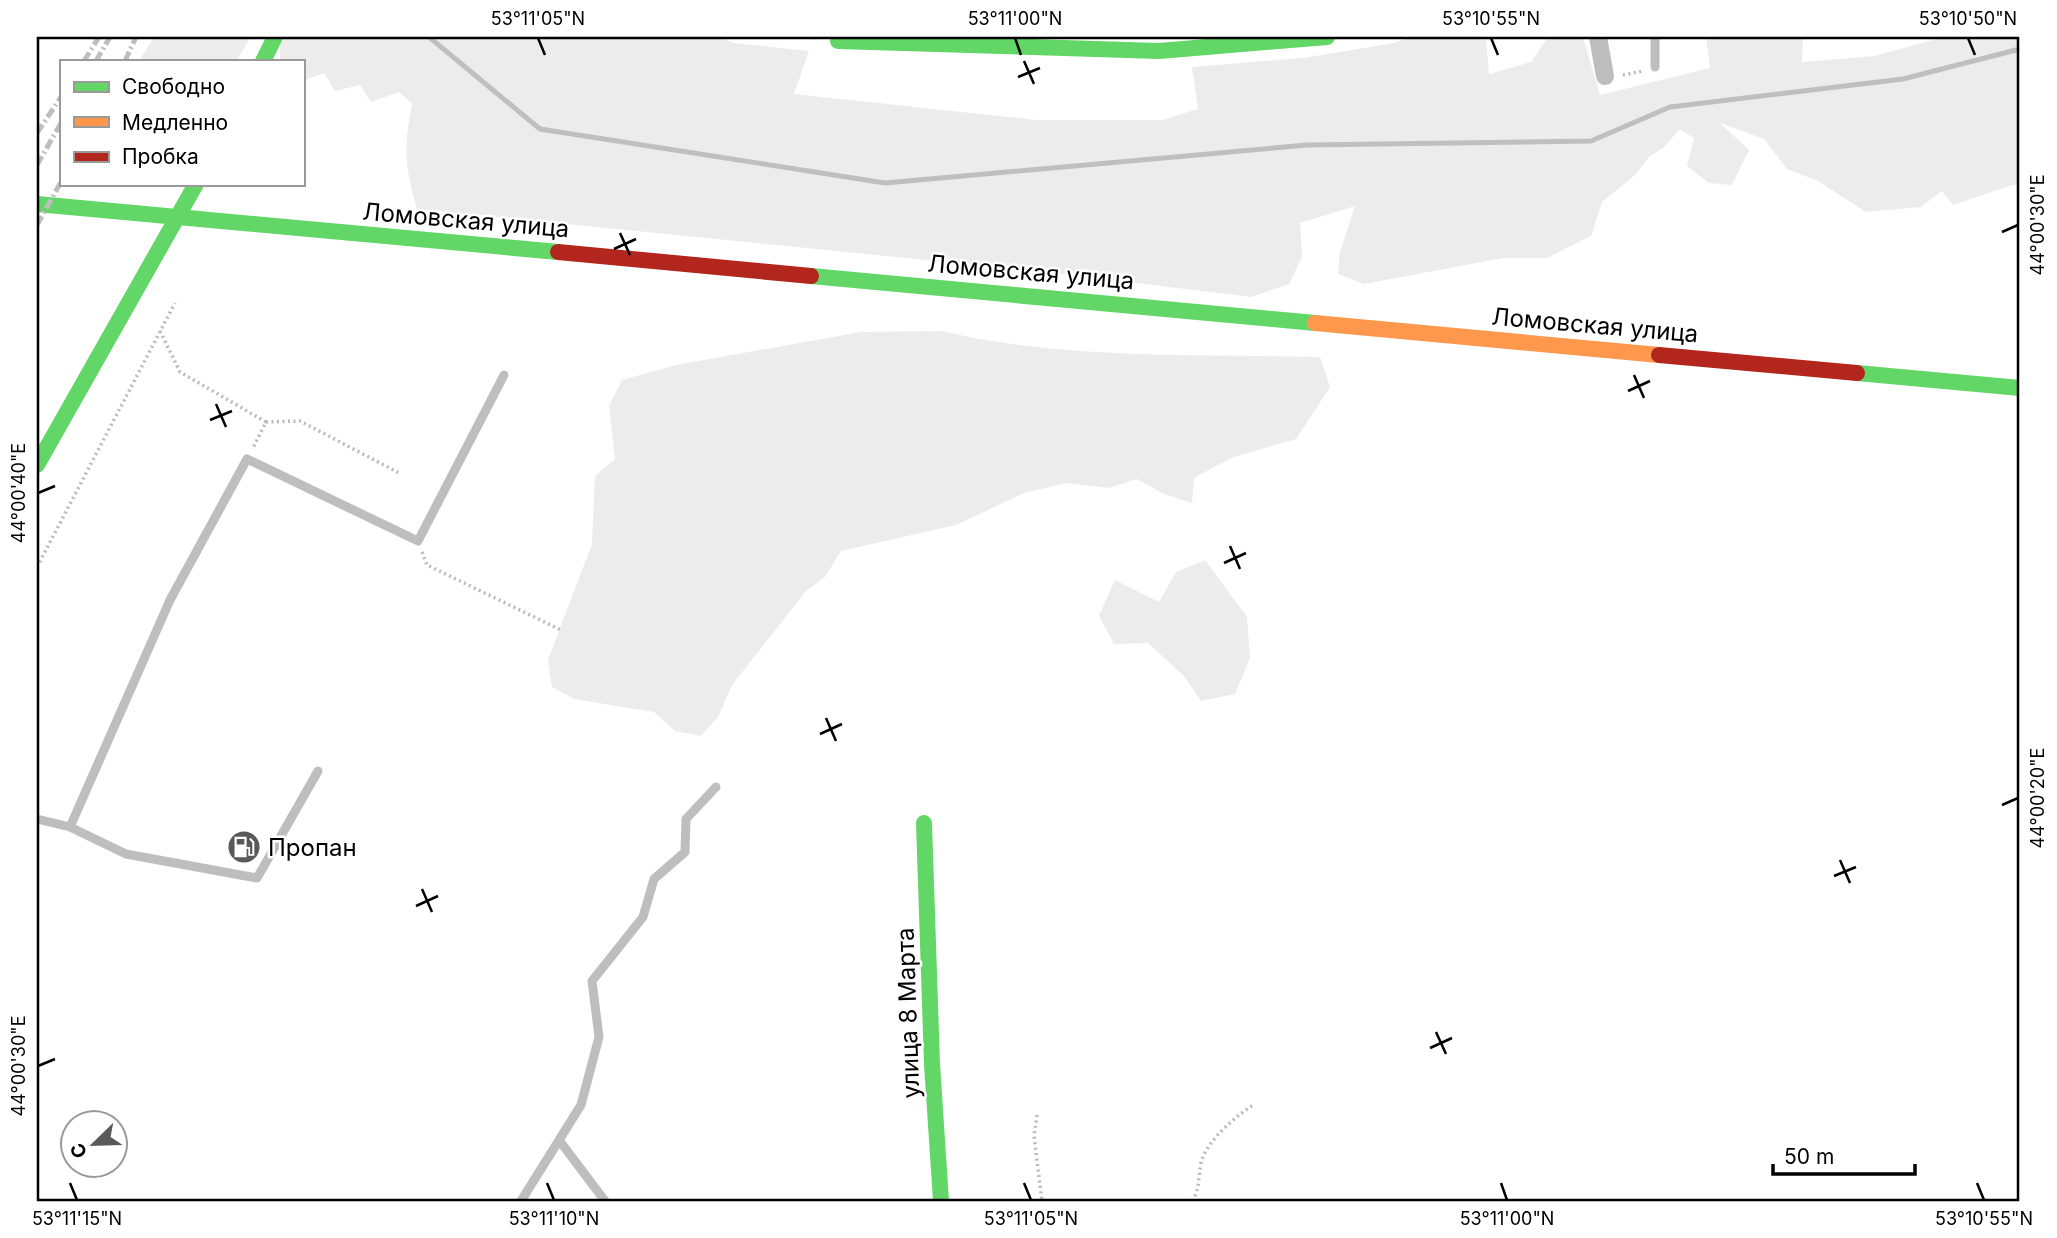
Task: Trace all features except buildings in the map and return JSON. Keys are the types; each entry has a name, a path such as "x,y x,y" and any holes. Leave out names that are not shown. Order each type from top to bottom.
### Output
{"main road":[{"path":"264,60 275,37"},
{"path":"838,41 1159,51 1326,37"},
{"path":"37,465 195,186"},
{"name":"Ломовская улица","path":"37,204 2020,388"},
{"name":"улица 8 Марта","path":"924,823 932,1065 941,1201"}],"street":[{"path":"1598,37 1605,76"}],"lane":[{"path":"1655,37 1655,67"},
{"path":"70,827 170,600 247,459 418,541 504,374"},
{"path":"37,819 70,827 126,855 257,878 318,771"},
{"path":"521,1201 581,1105 599,1037 593,981 643,917 654,879 685,852 686,820 716,787"},
{"path":"559,1140 605,1201"}],"path":[{"path":"1605,76 1630,75 1655,67"},
{"path":"37,567 175,303"},
{"path":"160,331 180,372 267,422 300,421 401,474"},
{"path":"247,459 267,422"},
{"path":"418,541 427,565 561,630"},
{"path":"1192,1201 1198,1191 1202,1161 1208,1148 1252,1105"},
{"path":"1037,1115 1034,1136 1042,1201"}],"shaded area":[{"path":"154,37 251,37 237,60 140,60"},
{"path":"286,37 719,37 734,43 809,51 794,94 1036,120 1162,120 1198,109 1192,67 1303,58 1394,43 1410,37 1486,37 1489,74 1531,62 1548,37 1583,37 1600,95 1710,68 1706,37 1803,37 1802,62 1874,56 1944,37 2020,37 2020,185 2012,185 1953,205 1942,191 1921,207 1866,212 1818,181 1787,169 1764,139 1720,123 1749,150 1732,185 1709,183 1687,166 1694,138 1680,129 1664,147 1649,157 1635,175 1602,202 1591,236 1547,258 1503,258 1364,284 1338,274 1340,252 1355,206 1300,223 1302,257 1289,284 1251,297 1055,273 417,209 407,156 412,103 399,92 371,102 360,85 335,91 324,73 304,81 304,60 280,60 280,44"},
{"path":"942,331 1035,347 1082,351 1320,357 1330,387 1296,439 1231,458 1194,478 1192,503 1164,494 1137,479 1109,488 1066,483 1024,493 956,525 841,551 825,577 806,591 732,685 718,717 701,736 675,731 654,712 574,699 552,687 548,660 592,544 595,476 615,459 609,406 622,380 676,365 861,332"},
{"path":"1205,560 1247,617 1250,658 1235,694 1201,701 1184,676 1148,643 1114,644 1099,616 1115,580 1159,602 1176,572"}],"waterway":[{"path":"429,37 540,129 885,183 1307,145 1591,141 1670,107 1903,79 2020,49"}],"railway":[{"path":"85,60 99,37"},
{"path":"97,60 110,37"},
{"path":"125,60 136,37"},
{"path":"37,133 60,98"},
{"path":"37,165 60,125"},
{"path":"37,225 60,184"}],"traffic: fast":[{"path":"264,60 275,37"},
{"path":"838,41 1159,51 1327,37"},
{"path":"37,465 195,186"},
{"path":"37,204 558,252"},
{"path":"811,276 1315,323"},
{"path":"1857,373 2020,388"},
{"path":"924,823 932,1064 941,1201"}],"traffic: slow":[{"path":"1315,323 1659,355"}],"traffic: jam":[{"path":"558,252 811,276"},
{"path":"1659,355 1857,373"}],"place":[{"name":"Пропан","path":"244,847"}]}
